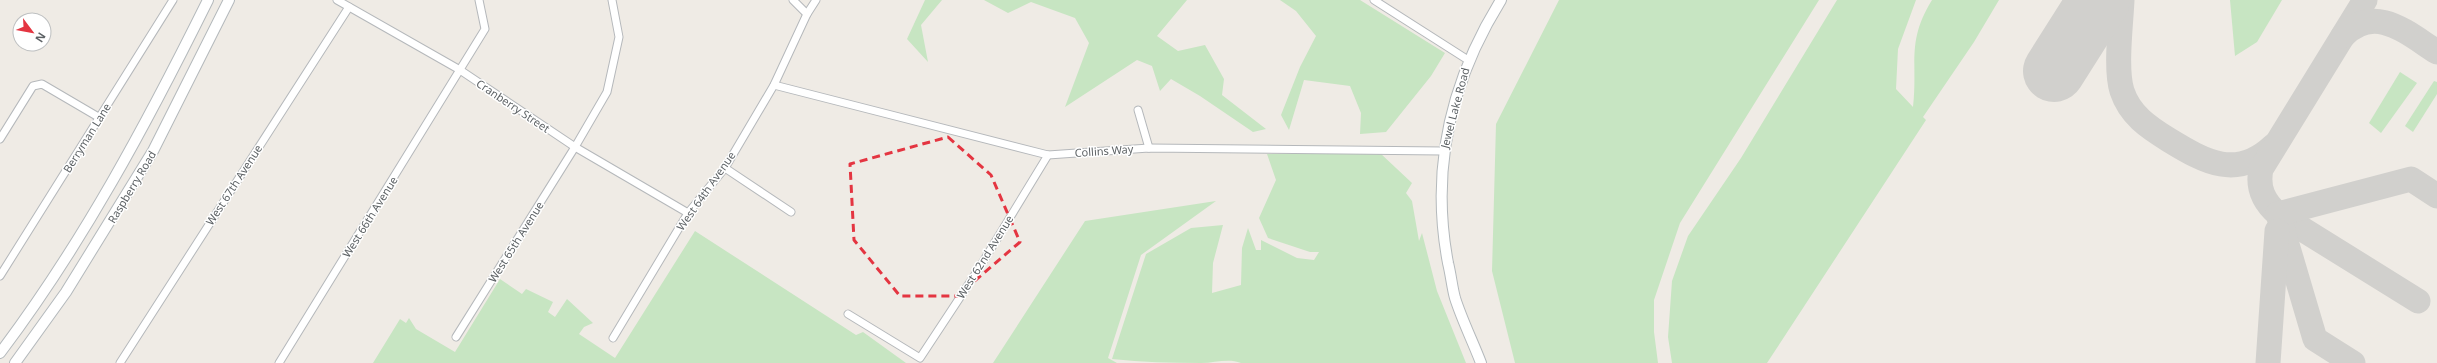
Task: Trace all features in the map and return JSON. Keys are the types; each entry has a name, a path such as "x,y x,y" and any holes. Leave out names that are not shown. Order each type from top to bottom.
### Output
{"main road":[{"name":"Raspberry Road","path":"0,353 76,244 121,168 208,0"},
{"name":"Raspberry Road","path":"15,363 66,292 153,151 229,0"},
{"name":"Jewel Lake Road","path":"1482,363 1455,298 1445,246 1440,194 1443,151 1457,94 1468,60 1501,0"}],"street":[{"name":"Berryman Lane","path":"0,276 173,0"},
{"name":"Cranberry Street","path":"337,0 460,70 575,147 688,213"},
{"name":"West 66th Avenue","path":"279,363 485,29 479,0"},
{"name":"West 65th Avenue","path":"456,337 575,147 607,92 619,37 612,0"},
{"path":"793,0 807,14"},
{"name":"West 64th Avenue","path":"613,338 688,213 725,168 774,85 807,14 816,0"},
{"path":"1374,0 1468,60"},
{"name":"West 67th Avenue","path":"120,363 349,7"},
{"path":"0,139 33,86 42,84 100,118"},
{"name":"Collins Way","path":"774,85 1048,155 1149,148 1443,151"},
{"path":"1138,110 1149,148"},
{"name":"West 62nd Avenue","path":"848,314 920,358 978,270 1048,155"},
{"path":"725,168 791,212"}],"highlighted area":[{"path":"948,137 991,175 1020,242 957,296 900,296 854,240 850,164"}],"green space":[{"path":"925,0 942,0 921,25 928,62 907,39"},
{"path":"984,0 1187,0 1157,36 1178,51 1205,45 1224,79 1222,95 1266,129 1253,132 1200,96 1171,79 1160,91 1152,66 1137,60 1065,107 1089,43 1075,18 1031,2 1008,13"},
{"path":"1280,0 1360,0 1445,53 1431,76 1386,132 1360,134 1361,113 1350,86 1304,80 1289,130 1281,115 1300,67 1316,36 1296,11"},
{"path":"1559,0 1819,0 1680,223 1654,300 1654,332 1658,363 1515,363 1492,271 1496,124"},
{"path":"1837,0 1916,0 1898,49 1896,89 1913,107 1916,41 1924,15 1932,0 1999,0 1974,42 1923,117 1926,120 1767,363 1672,363 1668,337 1672,281 1688,236 1741,158"},
{"path":"2230,0 2282,0 2257,42 2235,56"},
{"path":"2400,72 2417,83 2381,133 2369,123"},
{"path":"2434,81 2437,82 2437,94 2413,132 2405,126"},
{"path":"1380,153 1412,183 1406,193 1412,201 1419,241 1422,233 1437,291 1466,363 1241,363 1226,361 1190,363 1145,362 1112,359 1146,254 1191,228 1223,225 1213,263 1212,293 1241,285 1242,248 1248,228 1256,250 1261,250 1261,240 1297,258 1314,260 1319,252 1310,252 1268,238 1259,218 1276,180 1267,154"},
{"path":"1216,201 1141,255 1108,358 1117,363 993,363 1085,221"},
{"path":"695,231 856,335 863,332 906,363 373,363 400,319 406,323 409,318 416,329 455,352 500,279 522,294 526,289 553,302 548,312 555,317 567,299 593,323 584,327 579,334 615,358"}],"taxiway":[{"path":"2122,0 2119,59 2120,82 2125,99 2141,120 2182,148 2208,161 2221,164 2234,165 2247,162 2260,156 2273,146"},
{"path":"2365,0 2261,169 2261,188 2265,199 2278,214 2418,301"},
{"path":"2343,36 2355,26 2367,22 2391,24 2437,52"},
{"path":"2278,214 2411,179 2437,196"},
{"path":"2278,214 2315,339 2353,363"},
{"path":"2268,363 2277,231"}],"runway":[{"path":"2054,71 2099,0"}]}
